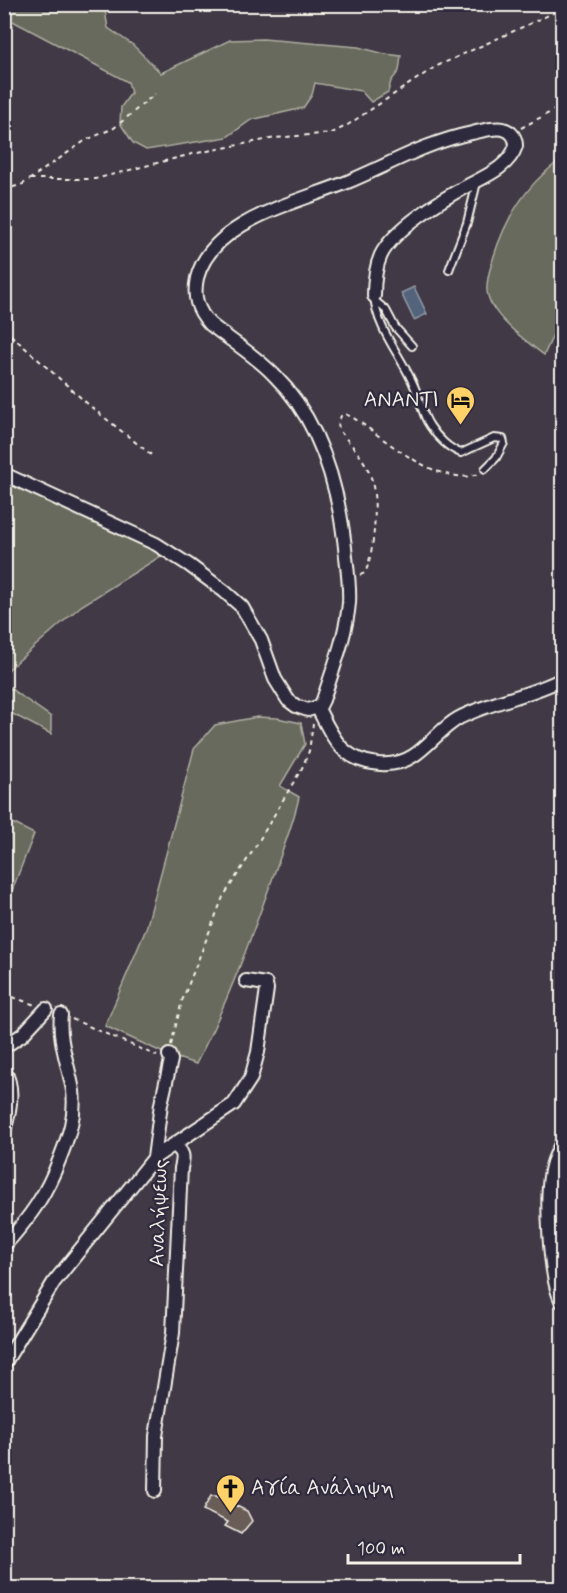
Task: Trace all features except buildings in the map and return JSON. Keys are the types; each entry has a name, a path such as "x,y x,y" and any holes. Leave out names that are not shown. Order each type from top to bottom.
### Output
{"street":[{"path":"4,474 156,544 209,579 246,613 261,640 282,693 296,706 304,709 315,708 323,700 349,606 341,515 329,471 315,434 297,402 275,375 210,324 202,315 195,300 199,273 219,243 241,226 263,214 344,183 431,143 496,129 502,129 511,134 515,138 516,146 503,165 430,208 385,248 376,271 374,298"},
{"path":"315,708 336,740 347,752 368,762 396,763 413,756 458,719 479,709 562,680"},
{"path":"173,1145 234,1104 251,1077 258,1052 267,989 266,984 246,981"},
{"path":"4,1047 22,1035 46,1009"},
{"path":"4,1246 31,1216 42,1199 53,1177 74,1119 75,1105 72,1086 59,1029 61,1015"},
{"path":"154,1158 170,1058"},
{"path":"4,1070 9,1083 10,1113 4,1131"},
{"path":"562,1142 552,1164 548,1194 553,1274 562,1302"},
{"name":"Αναλήψεως","path":"4,1364 54,1282 154,1158 173,1145 180,1148 184,1157 173,1333 156,1436 155,1491"}],"lane":[{"path":"449,270 467,223 477,180"},
{"path":"374,298 386,310 395,327 412,346"},
{"path":"374,298 380,320 408,373 424,416 432,429 450,448 461,453 494,438 502,439 504,443 501,451 485,469"}],"path":[{"path":"30,179 95,180 202,152 275,138 332,132 346,126 435,67 562,9"},
{"path":"4,190 23,184 86,140 114,128 155,94"},
{"path":"511,134 562,106"},
{"path":"4,329 90,406 154,457"},
{"path":"348,576 362,575 367,570 370,560 375,501 369,470 339,430 338,423 341,416 345,414 352,417 410,456 444,474 463,477 485,469"},
{"path":"61,1015 127,1044 170,1058 182,1001 223,897 302,768 313,733 315,708"},
{"path":"4,994 46,1009"}],"green space":[{"path":"4,5 104,5 108,28 133,45 161,73 230,40 263,39 358,47 401,56 399,71 391,81 388,92 371,102 361,91 315,83 312,95 303,108 251,120 227,137 146,150 133,143 120,123 121,107 131,93 128,82 5,17"},
{"path":"562,159 562,315 544,355 502,319 490,300 487,283 498,244 511,216 538,179"},
{"path":"5,482 143,543 161,556 81,606 5,675"},
{"path":"4,684 51,717 51,734 5,710"},
{"path":"257,717 301,723 305,744 280,786 299,797 287,839 246,950 218,1019 196,1064 168,1055 105,1026 146,929 194,749 215,725"},
{"path":"5,819 34,834 6,906 4,905"}],"water":[{"path":"414,287 427,314 414,320 401,293"}],"place":[{"name":"ΑΝΑΝΤΙ","path":"460,426"},
{"name":"Αγία Ανάληψη","path":"230,1514"}]}
